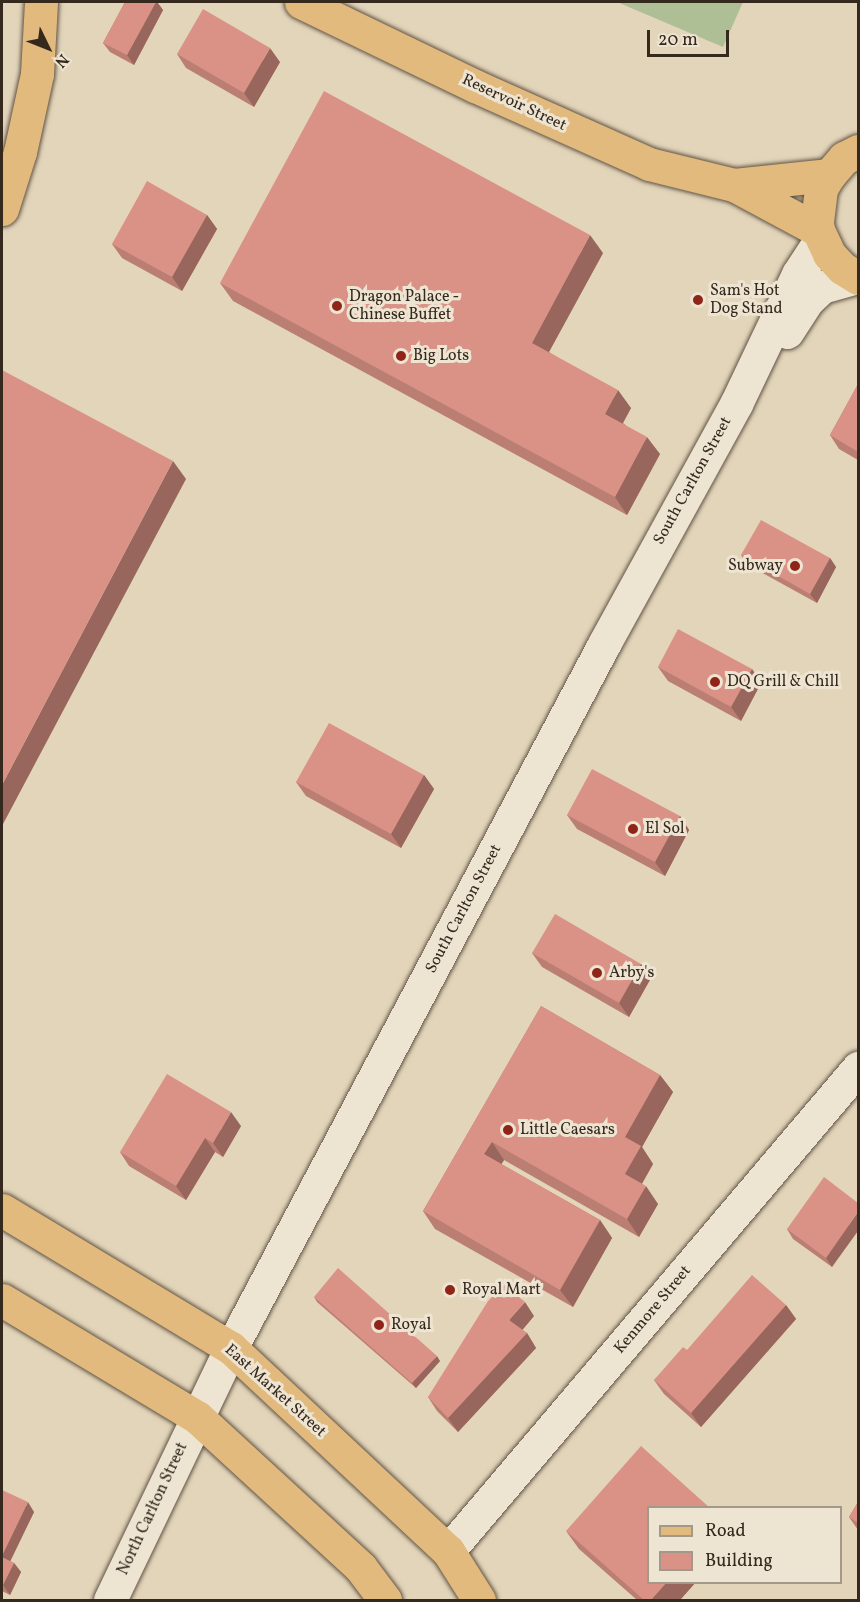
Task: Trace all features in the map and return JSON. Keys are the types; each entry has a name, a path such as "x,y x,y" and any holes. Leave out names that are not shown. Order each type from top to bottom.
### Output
{"main road":[{"path":"2,209 20,152 37,74 41,2"},
{"name":"Reservoir Street","path":"301,2 475,86 649,164 734,185 819,235"},
{"path":"858,151 844,158 829,175 821,189 818,206 819,235 842,268 858,278"},
{"name":"Reservoir Street","path":"734,185 829,175"},
{"name":"East Market Street","path":"2,1210 231,1348 448,1551 479,1600"},
{"path":"2,1300 197,1417 361,1568 385,1600"}],"street":[{"name":"South Carlton Street","path":"197,1417 231,1348 604,644 735,404 819,235"},
{"name":"South Carlton Street","path":"735,404 783,339 808,300 822,287 858,278"},
{"name":"Kenmore Street","path":"448,1551 858,1068"},
{"name":"North Carlton Street","path":"110,1600 197,1417"}],"green space":[{"path":"617,2 743,2 723,47"}],"building":[{"path":"125,2 156,2 127,55 103,43"},
{"path":"203,9 270,48 244,93 177,54"},
{"path":"324,91 590,235 532,343 618,390 605,414 647,437 615,497 220,283"},
{"path":"147,181 207,215 172,277 112,244"},
{"path":"2,370 173,461 2,785"},
{"path":"858,384 858,452 830,435"},
{"path":"761,520 830,558 810,594 741,555"},
{"name":"DQ Grill & Chill","path":"678,629 752,669 731,707 658,667"},
{"path":"329,723 424,775 391,834 296,782"},
{"name":"El Sol","path":"592,769 680,816 655,862 567,815"},
{"name":"Arby's","path":"555,914 641,964 619,1003 532,953"},
{"path":"541,1006 660,1075 625,1137 641,1146 625,1174 646,1186 627,1219 492,1142 484,1154 600,1220 560,1290 423,1211"},
{"path":"167,1074 231,1112 213,1143 205,1138 176,1186 120,1152"},
{"path":"824,1177 858,1203 858,1212 826,1258 787,1229"},
{"path":"338,1268 437,1356 412,1383 314,1297"},
{"path":"752,1275 786,1305 691,1413 654,1380 683,1347 687,1350"},
{"path":"504,1285 525,1302 509,1320 527,1333 448,1418 428,1397 488,1301"},
{"path":"641,1446 708,1506 647,1506 647,1584 665,1584 651,1600 644,1600 566,1531"},
{"path":"2,1490 28,1502 2,1556"},
{"path":"858,1502 858,1523 849,1517"},
{"path":"2,1557 14,1563 3,1585 2,1584"}],"place":[{"name":"Sam's Hot Dog Stand","path":"698,300"},
{"name":"Dragon Palace - Chinese Buffet","path":"337,306"},
{"name":"Big Lots","path":"401,356"},
{"name":"Subway","path":"795,566"},
{"name":"DQ Grill & Chill","path":"715,682"},
{"name":"El Sol","path":"633,829"},
{"name":"Arby's","path":"597,973"},
{"name":"Little Caesars","path":"508,1130"},
{"name":"Royal Mart","path":"450,1290"},
{"name":"Royal","path":"379,1325"}]}
